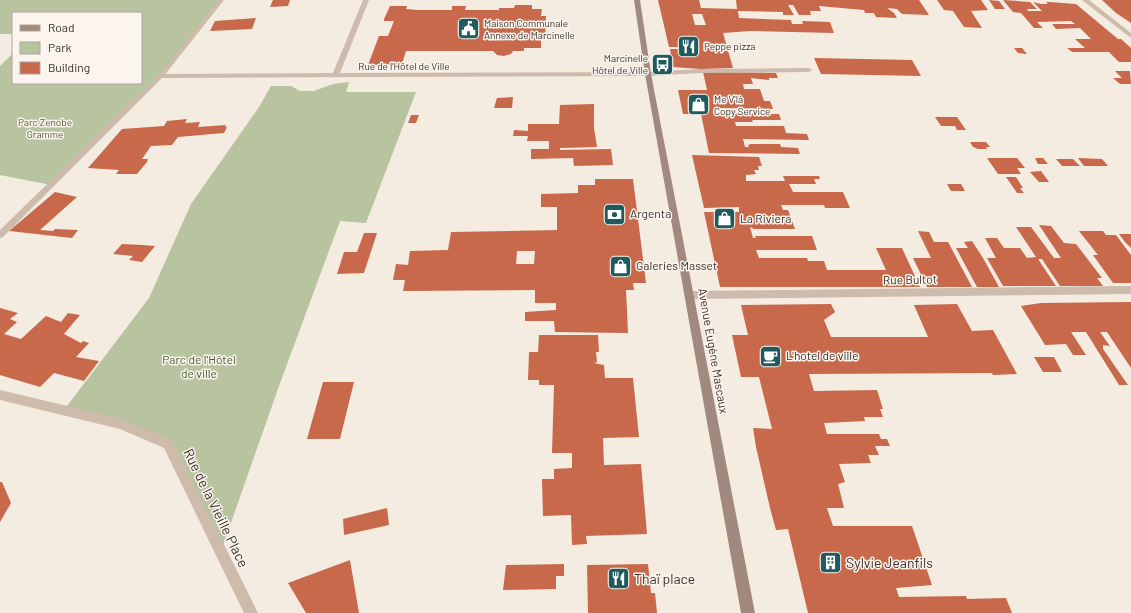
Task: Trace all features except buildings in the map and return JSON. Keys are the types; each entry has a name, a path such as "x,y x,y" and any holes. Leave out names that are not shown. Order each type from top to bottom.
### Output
{"main road":[{"name":"Avenue Eugène Mascaux","path":"637,0 648,74 748,613"}],"street":[{"path":"0,235 160,76 221,0"},
{"path":"335,76 366,0"},
{"path":"1085,0 1131,36"},
{"name":"Rue de l'Hôtel de Ville","path":"160,76 648,74 700,71 809,70"},
{"name":"Rue Bultot","path":"689,295 1131,290"},
{"name":"Rue de la Vieille Place","path":"0,396 122,424 168,444 251,613"}],"green space":[{"name":"Parc Zenobe Gramme","path":"0,0 221,0 161,76 51,185 0,175 0,66 12,54 12,84 142,84 142,12 12,12 12,34 0,34"},
{"name":"Parc de l'Hôtel de ville","path":"349,82 346,92 416,92 366,223 340,221 279,386 221,551 168,444 64,410 149,298 191,204 259,107 271,86 291,86 300,91 314,91 333,84"}],"place":[{"name":"Maison Communale Annexe de Marcinelle","path":"468,29"},
{"name":"Peppe pizza","path":"689,46"},
{"name":"Marcinelle Hôtel de Ville","path":"663,64"},
{"name":"Me V'là Copy Service","path":"698,105"},
{"name":"Argenta","path":"614,214"},
{"name":"La Riviera","path":"724,219"},
{"name":"Galeries Masset","path":"620,266"},
{"name":"L'hotel de ville","path":"770,356"},
{"name":"Sylvie Jeanfils","path":"831,563"},
{"name":"Thaï place","path":"619,579"}]}
